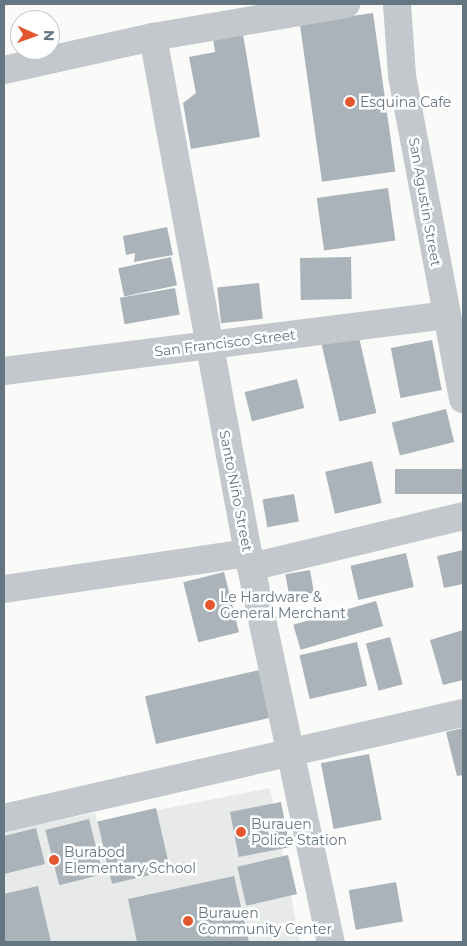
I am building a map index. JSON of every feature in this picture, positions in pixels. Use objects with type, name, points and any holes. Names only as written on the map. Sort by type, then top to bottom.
[{"type":"street","points":[[4,70],[153,37],[346,4]]},
{"type":"street","name":"San Agustin Street","points":[[397,4],[402,76],[463,399]]},
{"type":"street","name":"Santo Niño Street","points":[[153,37],[250,560],[331,942]]},
{"type":"street","name":"San Francisco Street","points":[[4,371],[446,315]]},
{"type":"street","points":[[4,588],[250,560],[463,516]]},
{"type":"street","points":[[4,818],[290,750],[463,712]]},
{"type":"shaded area","points":[[270,788],[300,942],[4,942],[4,831],[95,813],[97,822]]},
{"type":"building","points":[[373,13],[395,171],[322,182],[300,23]]},
{"type":"building","points":[[243,34],[260,137],[191,149],[183,103],[196,93],[189,57],[215,52],[213,39]]},
{"type":"building","points":[[388,188],[395,240],[324,251],[317,198]]},
{"type":"building","points":[[167,227],[173,255],[134,262],[135,253],[126,255],[123,236]]},
{"type":"building","points":[[171,257],[177,285],[124,297],[118,268]]},
{"type":"building","points":[[351,257],[352,299],[301,300],[300,258]]},
{"type":"building","points":[[259,283],[263,319],[221,323],[217,287]]},
{"type":"building","points":[[175,288],[180,315],[125,324],[120,298]]},
{"type":"building","points":[[358,333],[376,413],[339,421],[321,342]]},
{"type":"building","points":[[432,340],[442,390],[401,398],[391,348]]},
{"type":"building","points":[[297,379],[304,408],[252,421],[245,392]]},
{"type":"building","points":[[446,409],[454,442],[400,456],[392,423]]},
{"type":"building","points":[[372,461],[382,503],[335,514],[325,472]]},
{"type":"building","points":[[395,469],[463,469],[463,494],[395,494]]},
{"type":"building","points":[[294,494],[299,522],[267,527],[262,500]]},
{"type":"building","points":[[463,550],[463,584],[444,588],[437,556]]},
{"type":"building","points":[[406,553],[414,587],[358,600],[350,566]]},
{"type":"building","points":[[310,570],[314,593],[289,597],[285,574]]},
{"type":"building","name":"Le Hardware & General Merchant","points":[[224,572],[239,632],[198,642],[183,582]]},
{"type":"building","points":[[376,601],[383,626],[300,650],[293,625]]},
{"type":"building","points":[[463,630],[463,680],[443,685],[430,640]]},
{"type":"building","points":[[390,637],[403,684],[379,691],[366,643]]},
{"type":"building","points":[[357,642],[367,686],[310,699],[300,655]]},
{"type":"building","points":[[259,670],[270,718],[156,744],[145,696]]},
{"type":"building","points":[[463,728],[463,775],[457,776],[446,732]]},
{"type":"building","points":[[369,754],[382,820],[334,829],[321,763]]},
{"type":"building","points":[[281,802],[290,847],[239,857],[230,812]]},
{"type":"building","points":[[156,808],[170,870],[112,884],[98,821]]},
{"type":"building","points":[[89,819],[103,874],[59,885],[45,830]]},
{"type":"building","points":[[36,828],[45,864],[4,874],[4,836]]},
{"type":"building","points":[[288,855],[297,894],[246,906],[237,867]]},
{"type":"building","name":"Burauen Community Center","points":[[234,876],[249,942],[137,942],[128,899]]},
{"type":"building","points":[[396,882],[403,921],[356,930],[349,890]]},
{"type":"building","points":[[38,886],[51,942],[4,942],[4,894]]},
{"type":"place","name":"Esquina Cafe","points":[[350,102]]},
{"type":"place","name":"Le Hardware & General Merchant","points":[[210,605]]},
{"type":"place","name":"Burauen Police Station","points":[[241,832]]},
{"type":"place","name":"Burabod Elementary School","points":[[54,860]]},
{"type":"place","name":"Burauen Community Center","points":[[188,921]]}]
